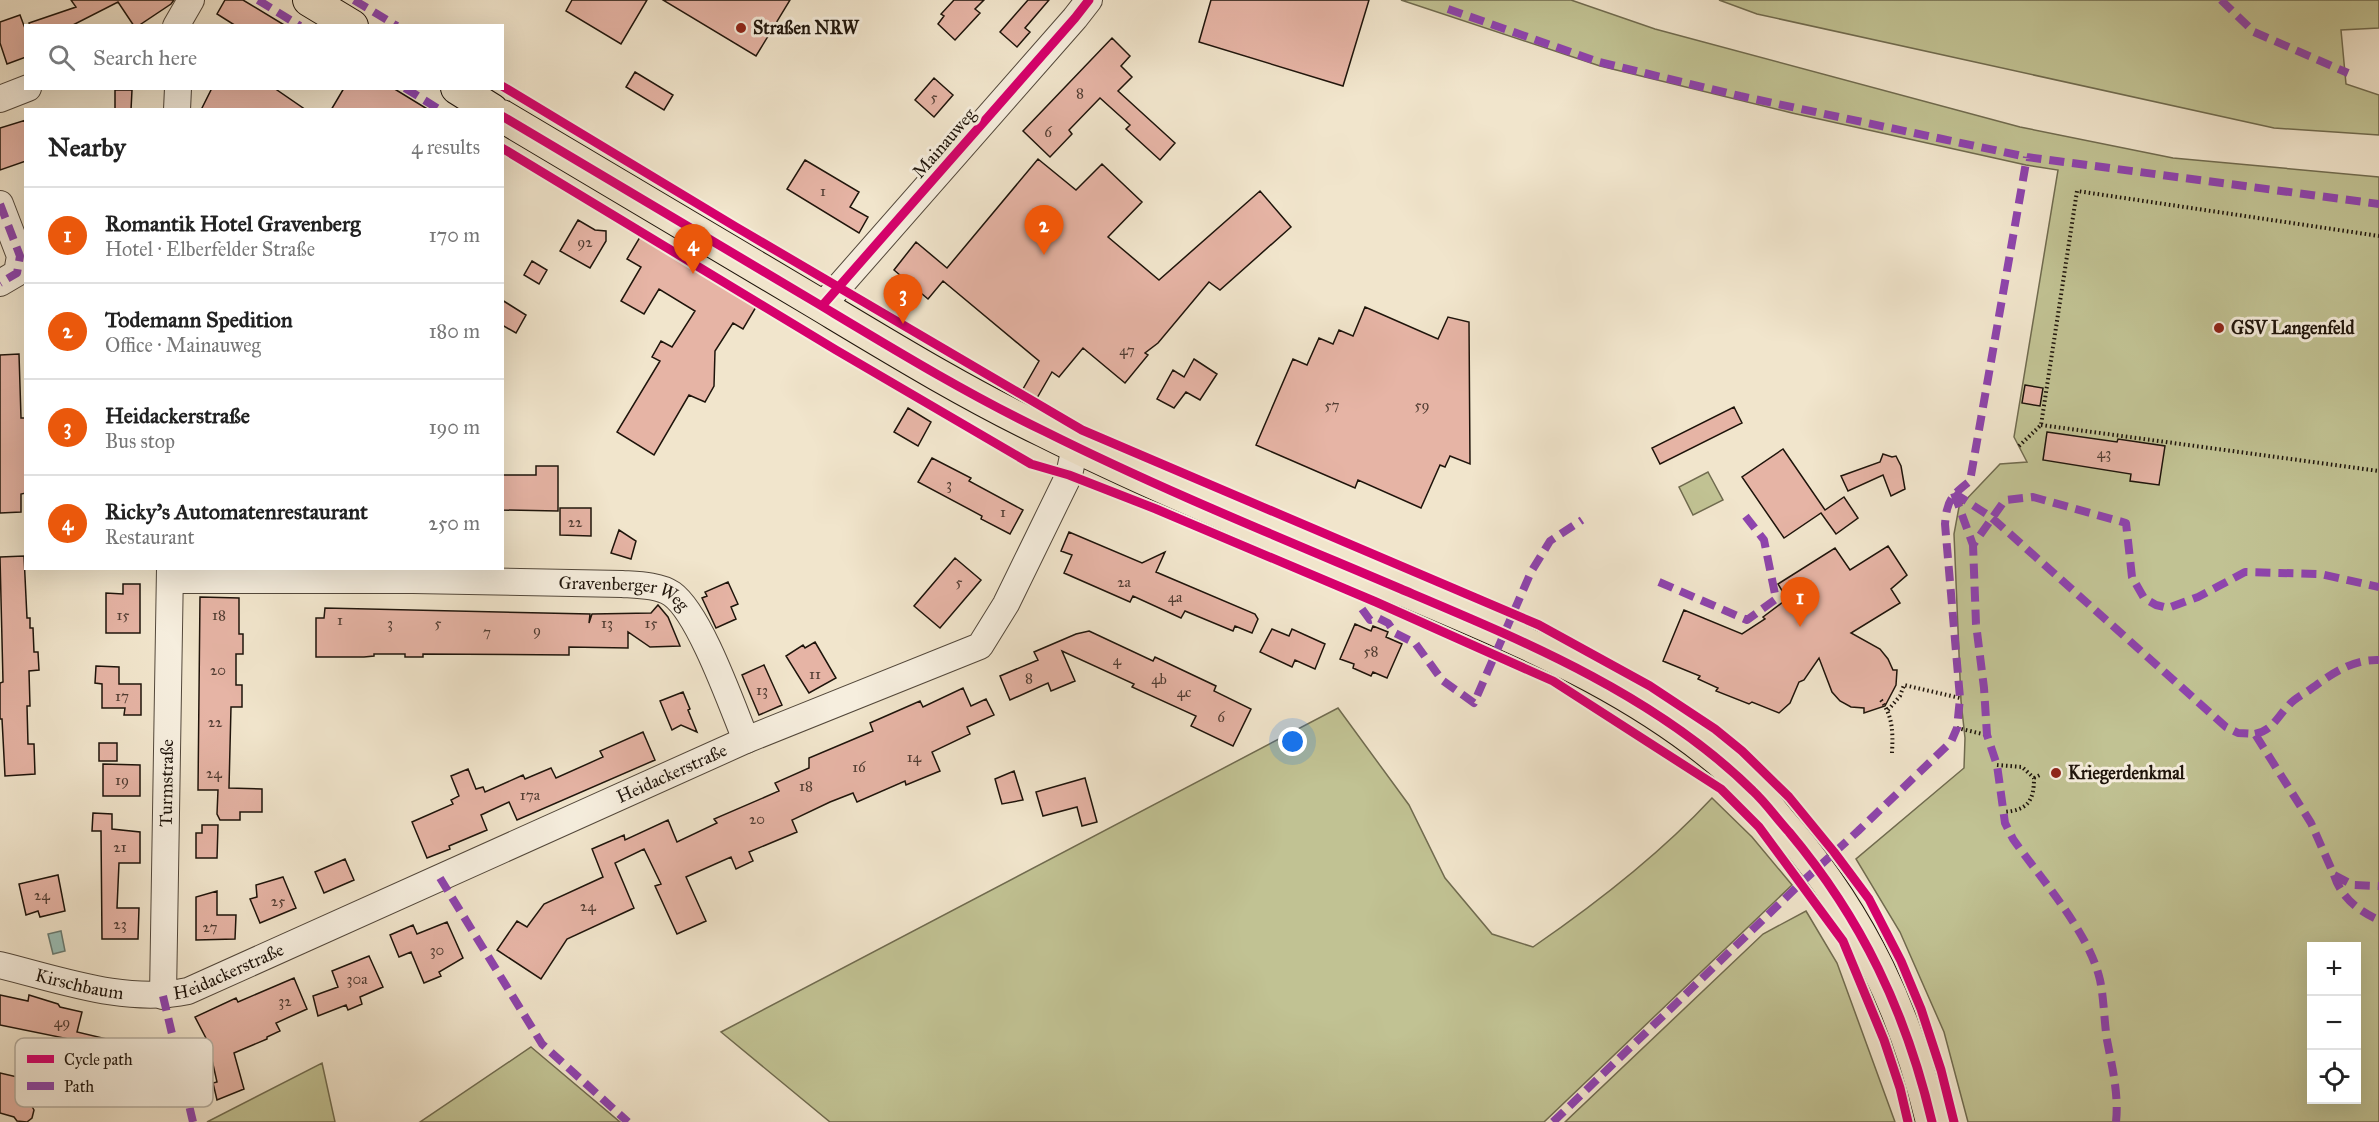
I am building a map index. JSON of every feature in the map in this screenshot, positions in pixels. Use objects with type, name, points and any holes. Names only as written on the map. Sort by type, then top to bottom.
[{"type":"main road","points":[[309,0],[349,24]]},
{"type":"main road","points":[[460,90],[489,108]]},
{"type":"main road","points":[[504,117],[968,393],[1075,447],[1511,636],[1635,701],[1702,746],[1754,792],[1823,874],[1865,940],[1891,993],[1912,1051],[1932,1122]]},
{"type":"street","points":[[177,24],[191,0]]},
{"type":"street","name":"Mainauweg","points":[[822,306],[1089,0]]},
{"type":"street","points":[[0,99],[24,90]]},
{"type":"street","points":[[177,108],[178,90]]},
{"type":"street","points":[[0,204],[20,256],[16,273],[0,283]]},
{"type":"street","name":"Heidackerstraße","points":[[163,996],[188,991],[746,740],[980,646],[1006,604],[1069,475],[1075,447]]},
{"type":"street","name":"Gravenberger Weg","points":[[170,574],[413,574],[651,586],[672,594],[688,611],[708,650],[746,740]]},
{"type":"street","name":"Turmstraße","points":[[163,996],[170,574]]},
{"type":"street","name":"Kirschbaum","points":[[0,966],[114,992],[163,996]]},
{"type":"path","points":[[2019,446],[2041,425],[2077,191],[2379,236]]},
{"type":"path","points":[[2041,425],[2379,471]]},
{"type":"path","points":[[1888,710],[1900,696],[1904,685],[1960,698]]},
{"type":"path","points":[[1881,700],[1888,710],[1894,728],[1892,753]]},
{"type":"path","points":[[1957,728],[1987,735]]},
{"type":"path","points":[[1997,765],[2022,767],[2034,778]]},
{"type":"path","points":[[2034,778],[2042,774]]},
{"type":"path","points":[[2004,813],[2018,811],[2026,805],[2031,798],[2034,778]]},
{"type":"green space","points":[[1401,0],[1571,0],[1655,29],[2020,127],[2173,158],[2379,177],[2379,1122],[1968,1122],[1944,1032],[1900,932],[1856,859],[1964,768],[1965,738],[1961,701],[1954,534],[1959,507],[2000,464],[2027,462],[2014,437],[2058,170],[2026,165],[1792,113],[1600,66]]},
{"type":"green space","points":[[1719,0],[2379,0],[2379,28],[2341,30],[2346,84],[2379,95],[2379,135],[2274,128],[1757,14]]},
{"type":"green space","points":[[1708,472],[1723,500],[1693,515],[1679,487]]},
{"type":"green space","points":[[1338,708],[1409,805],[1445,878],[1492,934],[1533,947],[1627,877],[1671,839],[1712,798],[1752,837],[1792,885],[1544,1122],[830,1122],[721,1032]]},
{"type":"green space","points":[[1806,911],[1837,963],[1895,1122],[1565,1122],[1763,934]]},
{"type":"green space","points":[[531,1047],[620,1122],[420,1122]]},
{"type":"green space","points":[[322,1063],[335,1122],[207,1122]]},
{"type":"water","points":[[61,931],[65,951],[53,954],[48,934]]},
{"type":"building","points":[[71,0],[174,0],[141,24],[133,24],[118,2],[75,24],[29,24],[76,7]]},
{"type":"building","points":[[225,0],[243,0],[283,24],[233,24],[217,14]]},
{"type":"building","points":[[572,0],[647,0],[621,44],[566,11]]},
{"type":"building","name":"Straßen NRW","points":[[663,0],[790,0],[756,56]]},
{"type":"building","points":[[954,0],[984,0],[975,9],[980,13],[955,40],[938,24],[944,16],[941,14]]},
{"type":"building","points":[[1028,0],[1049,0],[1025,28],[1030,32],[1017,47],[1000,32]]},
{"type":"building","points":[[1211,0],[1369,0],[1343,86],[1199,42]]},
{"type":"building","points":[[20,15],[24,26],[24,58],[7,64],[0,43],[0,22]]},
{"type":"building","points":[[1112,38],[1130,56],[1121,66],[1132,77],[1118,91],[1175,143],[1160,160],[1126,129],[1130,125],[1100,98],[1069,130],[1072,134],[1050,157],[1023,131]]},
{"type":"building","points":[[635,72],[673,95],[664,110],[626,87]]},
{"type":"building","points":[[934,78],[953,95],[934,117],[915,100]]},
{"type":"building","points":[[115,90],[132,90],[131,108],[115,108]]},
{"type":"building","points":[[211,90],[277,90],[303,108],[202,108]]},
{"type":"building","points":[[343,90],[396,90],[426,108],[332,108]]},
{"type":"building","points":[[24,121],[24,162],[0,170],[0,128]]},
{"type":"building","points":[[1038,159],[1076,190],[1102,164],[1142,202],[1108,237],[1159,280],[1260,191],[1291,227],[1220,290],[1209,282],[1158,343],[1145,353],[1148,355],[1125,383],[1083,348],[1059,377],[1052,372],[1037,398],[1023,389],[1039,361],[943,281],[928,299],[894,270],[916,242],[947,268]]},
{"type":"building","points":[[805,160],[859,192],[850,207],[868,217],[859,233],[787,189]]},
{"type":"building","points":[[578,220],[595,230],[606,231],[606,241],[590,268],[560,251]]},
{"type":"building","points":[[640,237],[756,307],[743,329],[733,323],[715,351],[714,386],[705,402],[689,395],[654,455],[617,432],[660,361],[652,357],[661,341],[672,347],[695,311],[659,289],[644,314],[621,301],[641,267],[627,259]]},
{"type":"building","points":[[532,261],[547,270],[539,284],[524,275]]},
{"type":"building","points":[[504,301],[526,315],[516,333],[504,326]]},
{"type":"building","points":[[1365,307],[1438,339],[1448,317],[1469,322],[1470,464],[1450,456],[1445,467],[1440,465],[1421,508],[1358,480],[1355,488],[1256,445],[1293,359],[1307,365],[1319,338],[1333,344],[1339,330],[1353,336]]},
{"type":"building","points":[[19,354],[21,418],[24,418],[24,493],[21,494],[21,512],[0,513],[0,355]]},
{"type":"building","points":[[1194,359],[1217,374],[1200,400],[1186,392],[1174,408],[1157,399],[1173,370],[1184,377]]},
{"type":"building","points":[[2025,385],[2043,388],[2040,406],[2022,403]]},
{"type":"building","points":[[1734,407],[1742,423],[1660,464],[1652,448]]},
{"type":"building","points":[[908,408],[931,422],[918,446],[894,432]]},
{"type":"building","points":[[2047,432],[2165,446],[2159,485],[2130,481],[2131,474],[2043,460]]},
{"type":"building","points":[[1783,449],[1825,510],[1844,497],[1858,518],[1836,534],[1821,513],[1784,538],[1742,477]]},
{"type":"building","points":[[1883,454],[1896,456],[1901,466],[1905,489],[1891,496],[1883,475],[1848,491],[1841,476],[1880,462]]},
{"type":"building","points":[[932,458],[971,478],[969,481],[1023,510],[1010,534],[981,519],[982,516],[918,482]]},
{"type":"building","points":[[536,466],[558,466],[558,511],[504,510],[504,475],[536,475]]},
{"type":"building","points":[[560,508],[591,508],[591,536],[560,535]]},
{"type":"building","points":[[619,530],[636,541],[631,559],[611,553]]},
{"type":"building","points":[[1069,532],[1142,563],[1165,552],[1156,572],[1255,614],[1258,619],[1252,633],[1235,626],[1233,631],[1185,611],[1181,618],[1133,596],[1130,602],[1064,573],[1072,555],[1061,551]]},
{"type":"building","points":[[1888,546],[1907,575],[1891,589],[1900,603],[1851,633],[1880,649],[1893,670],[1897,670],[1896,685],[1885,706],[1864,713],[1864,708],[1851,707],[1840,701],[1832,692],[1819,658],[1804,680],[1799,682],[1790,703],[1779,713],[1716,691],[1718,688],[1698,679],[1700,676],[1663,661],[1684,610],[1742,634],[1765,619],[1763,617],[1787,599],[1778,584],[1835,548],[1850,570]]},
{"type":"building","points":[[24,556],[27,618],[30,618],[30,628],[33,628],[34,652],[38,652],[39,670],[29,671],[30,706],[27,706],[28,744],[34,744],[35,774],[5,776],[2,719],[0,719],[0,683],[3,682],[0,557]]},
{"type":"building","points":[[955,558],[981,580],[940,628],[914,606]]},
{"type":"building","points":[[728,582],[738,604],[731,607],[736,619],[716,628],[702,598],[707,596],[705,592]]},
{"type":"building","points":[[123,584],[140,584],[140,633],[106,633],[106,593],[123,594]]},
{"type":"building","points":[[200,597],[239,598],[239,634],[243,634],[243,654],[236,654],[236,685],[242,685],[242,707],[231,707],[229,788],[262,789],[262,812],[240,812],[240,820],[220,820],[217,814],[218,790],[198,790]]},
{"type":"building","points":[[658,605],[668,617],[680,646],[650,647],[628,632],[628,648],[569,647],[569,655],[423,654],[423,657],[405,657],[405,654],[374,654],[374,656],[364,657],[316,657],[316,618],[324,618],[325,608],[590,614],[589,623],[592,614],[651,613]]},
{"type":"building","points":[[1355,624],[1371,631],[1373,626],[1388,632],[1386,637],[1402,644],[1387,678],[1373,672],[1371,676],[1353,668],[1354,664],[1340,659]]},
{"type":"building","points":[[1272,629],[1289,636],[1292,629],[1325,644],[1315,669],[1295,660],[1292,667],[1260,652]]},
{"type":"building","points":[[1089,631],[1153,661],[1155,657],[1216,686],[1214,691],[1251,709],[1233,746],[1191,726],[1196,716],[1132,687],[1134,684],[1062,651],[1075,681],[1051,691],[1048,683],[1010,700],[1000,676],[1038,660],[1034,652],[1076,634]]},
{"type":"building","points":[[815,642],[836,678],[809,693],[786,656],[803,645],[805,648]]},
{"type":"building","points":[[764,665],[782,705],[759,715],[742,675]]},
{"type":"building","points":[[96,666],[119,667],[119,684],[141,684],[141,715],[124,715],[125,708],[102,708],[102,684],[95,683]]},
{"type":"building","points":[[963,688],[971,706],[986,699],[994,715],[967,727],[970,734],[932,752],[940,771],[906,785],[905,781],[857,802],[853,793],[830,802],[792,820],[797,832],[749,852],[753,861],[736,869],[731,857],[686,877],[706,921],[677,934],[655,886],[661,884],[644,849],[615,863],[634,908],[567,939],[541,979],[497,950],[517,921],[527,927],[544,904],[603,877],[592,849],[624,835],[625,840],[668,820],[677,842],[717,823],[714,819],[779,791],[775,783],[809,768],[809,758],[873,731],[870,723],[920,701],[923,707]]},
{"type":"building","points":[[683,692],[697,732],[681,725],[672,730],[660,701]]},
{"type":"building","points":[[643,732],[655,760],[517,820],[509,802],[481,815],[487,830],[427,858],[412,822],[453,804],[451,800],[459,796],[451,776],[468,769],[476,789],[483,787],[485,792],[523,775],[525,779],[551,768],[556,778],[603,757],[600,751]]},
{"type":"building","points":[[99,743],[117,743],[117,761],[99,761]]},
{"type":"building","points":[[103,764],[140,765],[140,796],[103,796]]},
{"type":"building","points":[[1014,771],[1023,800],[1002,804],[995,779]]},
{"type":"building","points":[[1085,778],[1097,822],[1082,826],[1077,807],[1043,816],[1036,792]]},
{"type":"building","points":[[93,813],[112,814],[112,829],[140,832],[140,863],[119,863],[117,908],[139,908],[138,939],[102,939],[101,831],[92,831]]},
{"type":"building","points":[[202,825],[218,825],[217,858],[196,858],[196,833],[202,833]]},
{"type":"building","points":[[345,859],[354,880],[324,893],[315,872]]},
{"type":"building","points":[[58,875],[65,911],[40,917],[38,911],[26,915],[19,884]]},
{"type":"building","points":[[283,877],[296,908],[260,923],[250,899],[257,897],[256,885]]},
{"type":"building","points":[[217,891],[217,915],[236,915],[235,939],[196,940],[196,897]]},
{"type":"building","points":[[447,922],[463,958],[439,972],[441,976],[424,983],[411,952],[399,957],[390,935],[413,925],[417,934]]},
{"type":"building","points":[[369,956],[383,987],[360,997],[362,1004],[348,1010],[346,1005],[318,1016],[313,996],[338,987],[332,971]]},
{"type":"building","points":[[294,978],[307,1009],[276,1023],[280,1031],[267,1039],[234,1053],[244,1089],[217,1100],[213,1083],[217,1082],[213,1064],[213,1038],[206,1038],[195,1017],[236,998],[238,1002]]},
{"type":"building","points":[[0,995],[28,1001],[29,995],[58,1004],[60,1007],[82,1012],[77,1032],[102,1038],[64,1038],[0,1025]]},
{"type":"building","points":[[0,1073],[15,1076],[15,1107],[32,1107],[34,1110],[32,1118],[27,1122],[17,1121],[14,1117],[0,1113]]},
{"type":"marked path","points":[[258,0],[297,24]]},
{"type":"marked path","points":[[354,0],[394,24]]},
{"type":"marked path","points":[[2221,0],[2254,32],[2348,73]]},
{"type":"marked path","points":[[1448,9],[1599,62],[1740,96],[2027,157],[2379,204]]},
{"type":"marked path","points":[[408,90],[437,108]]},
{"type":"marked path","points":[[1553,1122],[1951,742],[1957,728],[1960,698],[1946,516],[1951,499],[1970,481],[2027,157]]},
{"type":"marked path","points":[[0,204],[20,256],[17,273],[0,283]]},
{"type":"marked path","points":[[1954,493],[1991,517],[2226,727],[2238,733],[2255,734],[2311,823],[2334,875],[2353,885],[2379,886]]},
{"type":"marked path","points":[[1954,493],[1973,545]]},
{"type":"marked path","points":[[2116,1122],[2117,1101],[2100,980],[2094,962],[2075,925],[2013,839],[2005,823],[1997,765],[1987,735],[1976,624],[1973,545],[2005,500],[2033,497],[2126,523],[2132,577],[2144,598],[2156,605],[2168,608],[2198,597],[2245,572],[2320,574],[2379,587]]},
{"type":"marked path","points":[[1659,582],[1747,620],[1776,599],[1764,540],[1743,513]]},
{"type":"marked path","points":[[1362,609],[1370,620],[1378,618],[1388,623],[1395,633],[1415,643],[1442,680],[1474,703],[1531,572],[1550,541],[1582,520]]},
{"type":"marked path","points":[[2255,734],[2271,726],[2293,701],[2333,674],[2359,662],[2379,660]]},
{"type":"marked path","points":[[2334,875],[2346,897],[2364,912],[2379,920]]},
{"type":"marked path","points":[[440,878],[542,1044],[628,1122]]},
{"type":"marked path","points":[[163,996],[173,1038]]},
{"type":"marked path","points":[[189,1107],[193,1122]]},
{"type":"cycle path","points":[[822,306],[1089,0]]},
{"type":"cycle path","points":[[504,87],[736,227],[1082,430],[1539,625],[1650,686],[1715,729],[1742,751],[1789,797],[1869,899],[1901,961],[1921,1009],[1941,1070],[1954,1122]]},
{"type":"cycle path","points":[[504,117],[900,353],[1015,416],[1176,493],[1541,650],[1631,699],[1674,726],[1715,757],[1758,796],[1815,865],[1838,899],[1878,968],[1895,1005],[1909,1043],[1932,1122]]},
{"type":"cycle path","points":[[504,149],[836,350],[1031,464],[1069,475],[1156,509],[1376,602],[1553,681],[1721,789],[1759,827],[1843,941],[1884,1040],[1900,1088],[1908,1122]]},
{"type":"place","name":"Straßen NRW","points":[[741,28]]},
{"type":"place","name":"Todemann Spedition","points":[[1044,255]]},
{"type":"place","name":"Ricky's Automatenrestaurant","points":[[693,274]]},
{"type":"place","name":"Heidackerstraße","points":[[903,324]]},
{"type":"place","name":"GSV Langenfeld","points":[[2219,328]]},
{"type":"place","name":"Romantik Hotel Gravenberg","points":[[1800,627]]},
{"type":"place","name":"Kriegerdenkmal","points":[[2056,773]]}]
